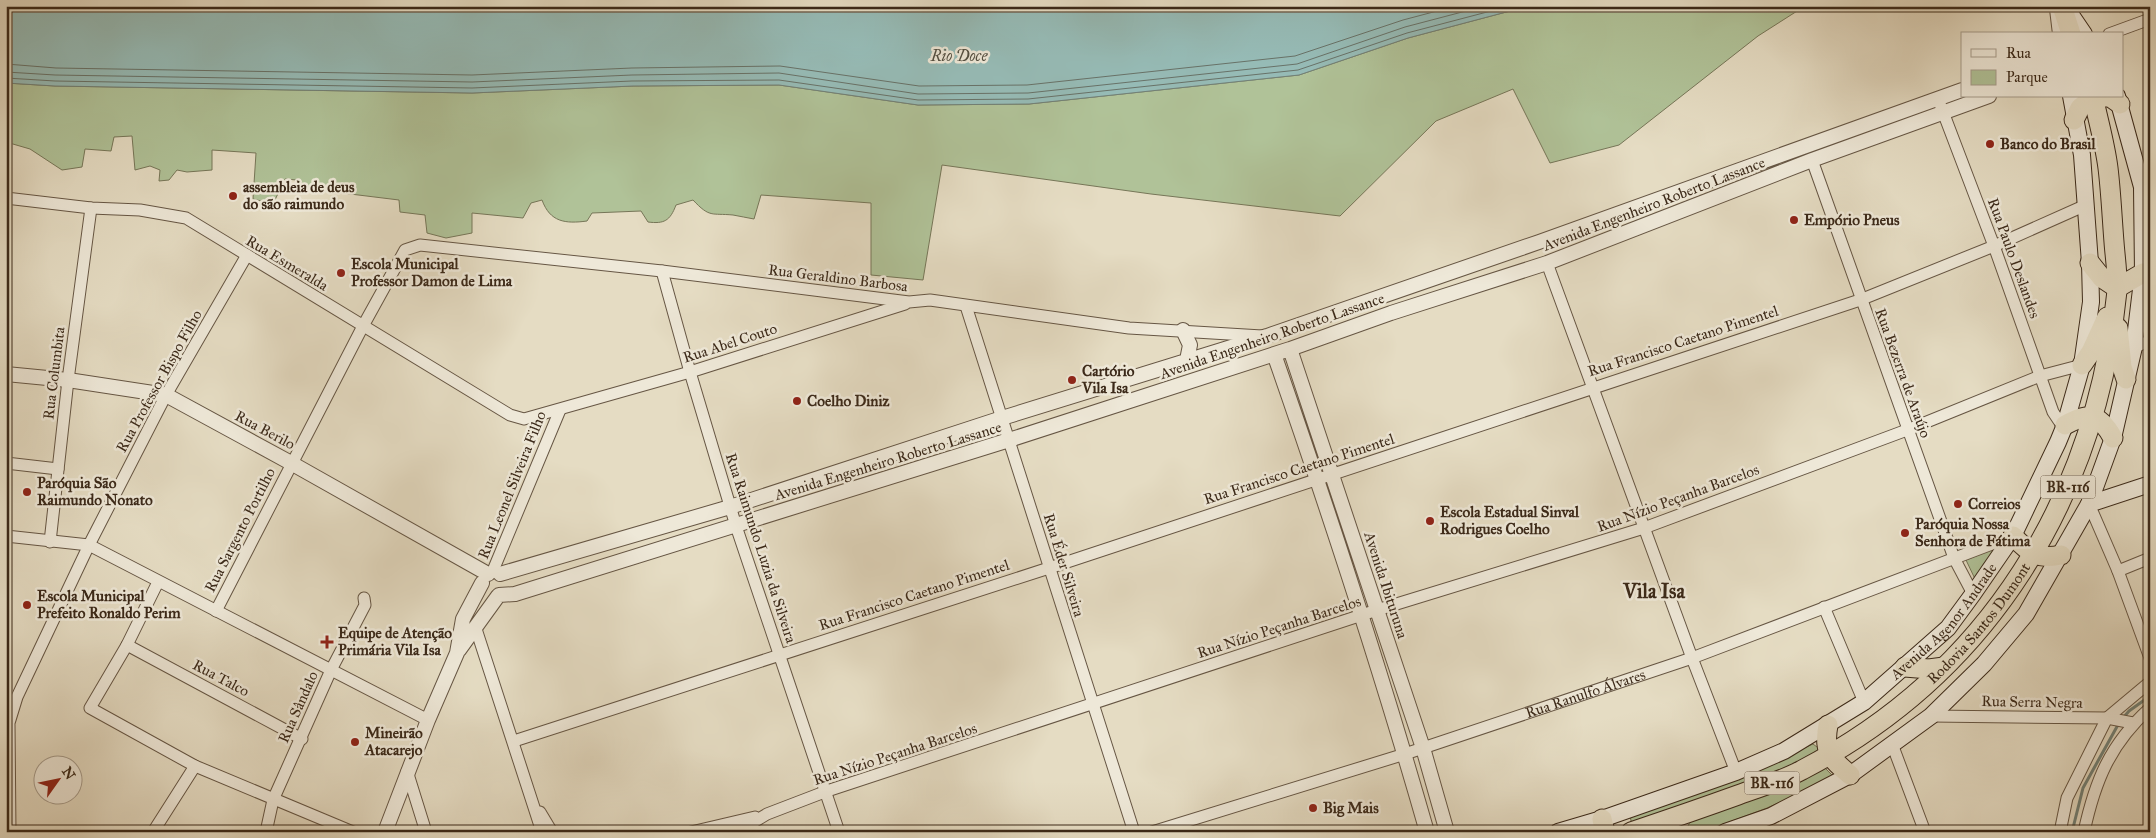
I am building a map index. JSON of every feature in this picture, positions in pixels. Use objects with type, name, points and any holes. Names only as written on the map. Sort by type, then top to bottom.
[{"type":"highway","points":[[2064,6],[2070,32]]},
{"type":"highway","points":[[2074,120],[2080,108],[2091,98]]},
{"type":"highway","name":"Rodovia Santos Dumont","points":[[1631,832],[1681,824],[1801,770],[1869,729],[1916,693],[1944,667],[2014,585],[2057,511],[2076,469],[2105,371],[2117,288],[2108,167],[2093,98]]},
{"type":"highway","points":[[2090,262],[2102,278],[2117,288],[2143,273]]},
{"type":"highway","points":[[2082,365],[2091,352],[2105,319],[2114,311],[2117,320],[2122,367],[2126,379]]},
{"type":"highway","points":[[2065,425],[2079,417],[2092,416],[2105,424],[2113,438]]},
{"type":"highway","points":[[2013,536],[2033,554],[2046,558],[2061,555]]},
{"type":"highway","points":[[1905,667],[1929,669],[1944,667]]},
{"type":"highway","points":[[1828,725],[1825,739],[1828,754],[1850,775]]},
{"type":"main road","points":[[2064,6],[2083,32]]},
{"type":"main road","name":"Avenida Agenor Andrade","points":[[1558,832],[1604,825],[1784,751],[1864,702],[1948,628],[1973,594],[2013,536],[2065,425],[2082,365],[2092,302],[2082,156],[2071,98]]},
{"type":"main road","points":[[1725,832],[1771,816],[1850,775],[1932,716],[1984,664],[2026,614],[2089,504],[2113,438],[2134,347],[2143,273],[2145,189],[2118,100]]},
{"type":"main road","points":[[2089,504],[2150,484]]},
{"type":"street","points":[[2057,6],[2060,32]]},
{"type":"street","points":[[2115,32],[2150,19]]},
{"type":"street","name":"Avenida Engenheiro Roberto Lassance","points":[[490,576],[607,544],[730,507],[1002,418],[1267,336],[1961,90]]},
{"type":"street","name":"Rua Paulo Deslandes","points":[[1938,98],[1994,246],[2052,412],[2058,421],[2065,425]]},
{"type":"street","name":"Avenida Engenheiro Roberto Lassance","points":[[499,595],[515,594],[614,564],[1009,440],[1548,263],[1812,160],[1984,98]]},
{"type":"street","name":"Rua Bezerra de Araújo","points":[[1812,160],[1860,300],[1954,558],[1973,594]]},
{"type":"street","points":[[2145,189],[2150,217]]},
{"type":"street","name":"Rua Esmeralda","points":[[6,198],[91,208],[140,210],[186,218],[510,415],[524,419],[560,410]]},
{"type":"street","name":"Rua Francisco Caetano Pimentel","points":[[514,741],[1318,480],[1860,300],[1994,246],[2086,205]]},
{"type":"street","name":"Rua Columbita","points":[[50,542],[68,380],[91,208]]},
{"type":"street","name":"Rua Geraldino Barbosa","points":[[405,250],[420,245],[662,271],[909,302],[930,300],[1129,328],[1267,336]]},
{"type":"street","name":"Rua Sargento Portilho","points":[[216,611],[362,326],[405,250]]},
{"type":"street","name":"Rua Professor Bispo Filho","points":[[10,832],[9,723],[16,697],[89,545],[166,395],[247,255]]},
{"type":"street","points":[[1548,263],[1692,658],[1736,772]]},
{"type":"street","name":"Rua Raimundo Luzia da Silveira","points":[[662,271],[736,526],[840,832]]},
{"type":"street","points":[[1384,296],[1391,313]]},
{"type":"street","name":"Rua Abel Couto","points":[[560,410],[690,372],[909,302]]},
{"type":"street","name":"Rua Éder Silveira","points":[[966,306],[1134,832]]},
{"type":"street","points":[[1183,330],[1190,345],[1186,360]]},
{"type":"street","points":[[2134,347],[2150,341]]},
{"type":"street","name":"Avenida Ibituruna","points":[[1290,349],[1423,748],[1447,832]]},
{"type":"street","points":[[1274,354],[1318,480],[1405,754],[1427,832]]},
{"type":"street","name":"Rua Nízio Peçanha Barcelos","points":[[691,832],[767,814],[827,791],[1377,610],[1644,528],[1907,430],[2040,376],[2082,365]]},
{"type":"street","name":"Rua Berilo","points":[[6,374],[68,380],[166,395],[291,463],[490,576],[487,594],[499,595]]},
{"type":"street","name":"Rua Leonel Silveira Filho","points":[[490,576],[560,410]]},
{"type":"street","points":[[6,464],[58,469]]},
{"type":"street","points":[[2089,504],[2118,571],[2150,658]]},
{"type":"street","points":[[6,536],[89,545],[428,720]]},
{"type":"street","name":"Rua Ranulfo Álvares","points":[[1152,832],[1405,754],[1692,658],[2013,536]]},
{"type":"street","points":[[607,544],[614,564]]},
{"type":"street","points":[[2118,571],[2150,558]]},
{"type":"street","points":[[385,832],[428,720],[457,652],[463,619],[490,576],[506,583],[504,590],[457,652]]},
{"type":"street","points":[[158,582],[127,645],[90,708],[195,766],[272,800],[353,832]]},
{"type":"street","name":"Rua Sândalo","points":[[266,832],[272,800],[302,739],[331,670],[365,606],[364,598]]},
{"type":"street","points":[[1824,607],[1864,702]]},
{"type":"street","points":[[476,629],[514,741],[542,832]]},
{"type":"street","name":"Rua Talco","points":[[127,645],[302,739]]},
{"type":"street","points":[[2060,832],[2067,798],[2107,718],[2150,682]]},
{"type":"street","points":[[2084,832],[2092,795],[2111,753],[2132,724],[2150,708]]},
{"type":"street","name":"Rua Serra Negra","points":[[1932,716],[2107,718],[2132,724]]},
{"type":"street","points":[[1892,744],[1925,832]]},
{"type":"street","points":[[153,832],[195,766]]},
{"type":"street","points":[[408,771],[426,832]]},
{"type":"street","points":[[528,788],[552,832]]},
{"type":"street","name":"Rua Nízio Peçanha Barcelos","points":[[729,832],[747,826],[767,814]]},
{"type":"green space","points":[[1529,6],[1805,6],[1758,36],[1619,145],[1550,163],[1513,89],[1436,121],[1340,216],[1151,194],[942,165],[923,280],[871,275],[871,203],[761,195],[754,219],[733,215],[711,214],[703,210],[693,200],[676,205],[669,218],[662,222],[648,222],[641,211],[592,213],[587,221],[572,222],[559,220],[554,217],[549,213],[542,200],[531,203],[523,218],[472,213],[472,233],[446,238],[427,233],[425,215],[400,212],[399,200],[334,192],[316,186],[307,194],[297,180],[285,179],[273,204],[253,199],[256,153],[212,150],[212,170],[187,172],[177,170],[169,180],[159,181],[160,170],[150,166],[135,170],[132,136],[114,137],[111,151],[85,149],[82,167],[62,170],[30,149],[6,142],[6,83],[55,86],[472,93],[633,86],[779,85],[918,105],[1029,104],[1299,75],[1408,38]]},
{"type":"green space","points":[[1993,549],[1990,559],[1976,581],[1966,560]]},
{"type":"green space","points":[[1813,744],[1821,750],[1778,775],[1637,823],[1631,821],[1630,815],[1747,773]]},
{"type":"green space","points":[[1825,768],[1832,775],[1831,779],[1767,808],[1702,832],[1691,832],[1688,826],[1690,822],[1771,792]]},
{"type":"water","name":"Rio Doce","points":[[6,6],[1529,6],[1408,38],[1299,75],[1029,104],[918,105],[779,85],[633,86],[472,93],[55,86],[6,83]]},
{"type":"waterway","points":[[2123,718],[2129,711],[2150,696]]},
{"type":"waterway","points":[[2072,832],[2083,788],[2119,723]]},
{"type":"place","name":"Banco do Brasil","points":[[1990,144]]},
{"type":"place","name":"assembleia de deus do são raimundo","points":[[233,196]]},
{"type":"place","name":"Empório Pneus","points":[[1794,220]]},
{"type":"place","name":"Escola Municipal Professor Damon de Lima","points":[[341,273]]},
{"type":"place","name":"Cartório Vila Isa","points":[[1072,380]]},
{"type":"place","name":"Coelho Diniz","points":[[797,401]]},
{"type":"place","name":"Paróquia São Raimundo Nonato","points":[[27,492]]},
{"type":"place","name":"Correios","points":[[1958,504]]},
{"type":"place","name":"Escola Estadual Sinval Rodrigues Coelho","points":[[1430,521]]},
{"type":"place","name":"Paróquia Nossa Senhora de Fátima","points":[[1905,533]]},
{"type":"place","name":"Escola Municipal Prefeito Ronaldo Perim","points":[[27,605]]},
{"type":"place","name":"Equipe de Atenção Primária Vila Isa","points":[[327,642]]},
{"type":"place","name":"Mineirão Atacarejo","points":[[355,742]]},
{"type":"place","name":"Big Mais","points":[[1313,808]]},
{"type":"district","name":"Vila Isa","points":[[1654,591]]}]
